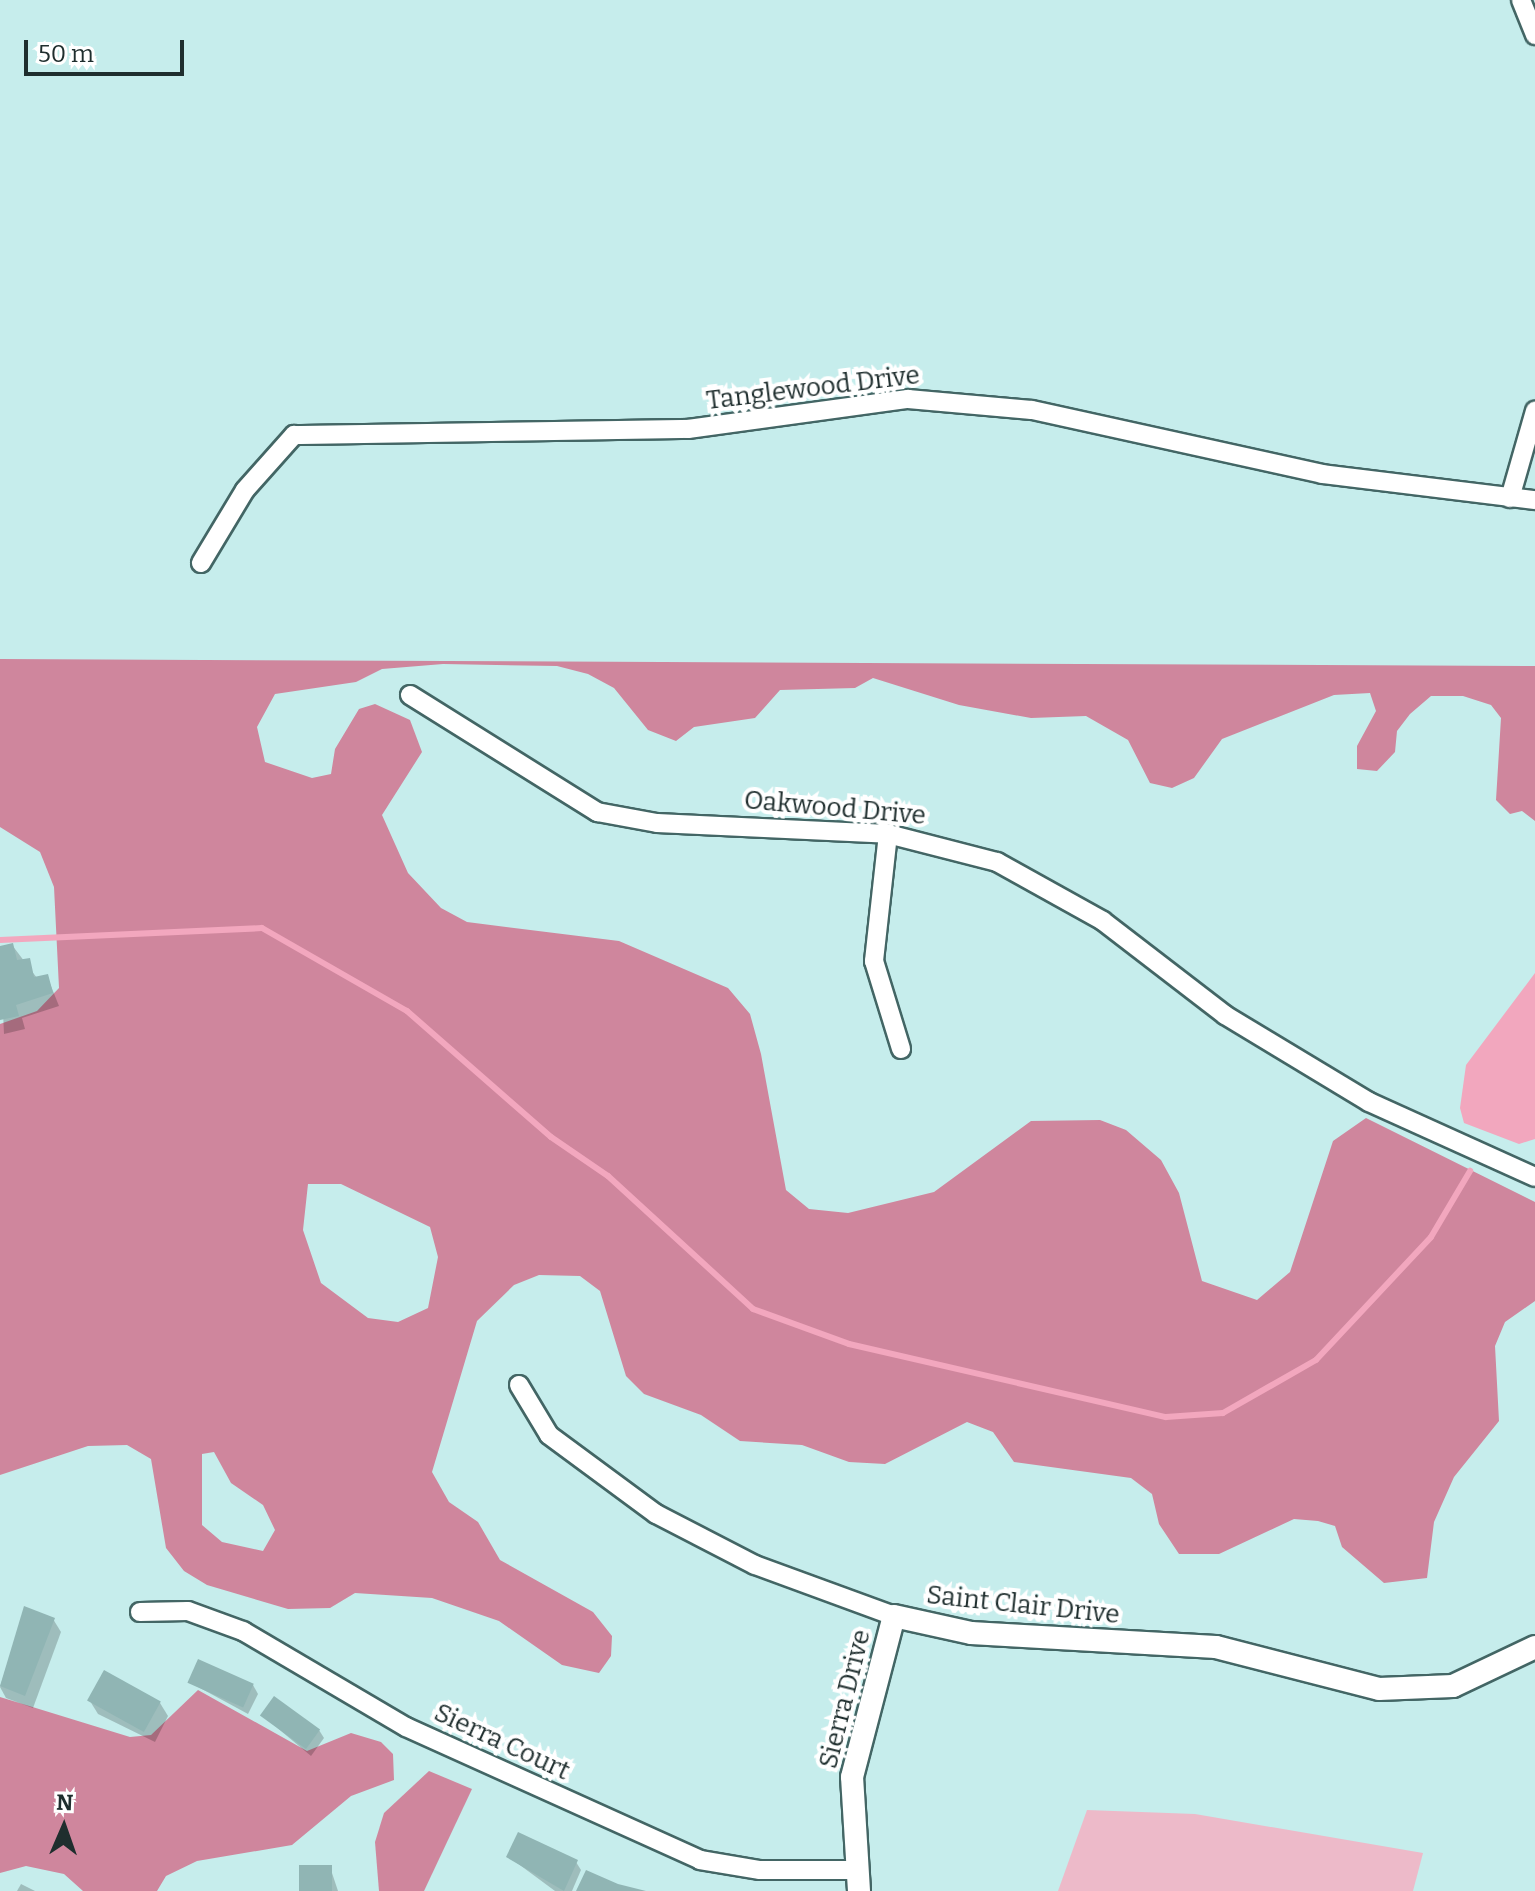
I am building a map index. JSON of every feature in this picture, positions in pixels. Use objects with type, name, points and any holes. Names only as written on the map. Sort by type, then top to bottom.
[{"type":"street","points":[[1521,0],[1535,35]]},
{"type":"street","name":"Tanglewood Drive","points":[[201,563],[245,490],[294,435],[688,429],[908,399],[1032,410],[1322,474],[1535,500]]},
{"type":"street","points":[[1510,498],[1535,411]]},
{"type":"street","name":"Oakwood Drive","points":[[410,695],[597,812],[657,823],[888,834],[971,852],[1048,886],[1225,1015],[1356,1094],[1535,1177]]},
{"type":"street","points":[[888,834],[874,961],[901,1049]]},
{"type":"street","name":"Saint Clair Drive","points":[[519,1385],[549,1435],[656,1514],[755,1565],[894,1616],[971,1633],[1216,1647],[1379,1689],[1453,1686],[1535,1647]]},
{"type":"street","name":"Sierra Court","points":[[140,1612],[188,1611],[243,1631],[406,1727],[700,1860],[760,1870],[859,1880]]},
{"type":"street","name":"Sierra Drive","points":[[859,1880],[852,1777],[894,1616]]},
{"type":"shaded area","points":[[0,659],[1535,666],[1535,821],[1522,811],[1510,814],[1496,800],[1501,718],[1491,705],[1463,696],[1431,696],[1410,714],[1397,731],[1395,752],[1377,771],[1357,769],[1357,746],[1376,711],[1370,693],[1334,695],[1222,739],[1194,778],[1172,788],[1150,783],[1128,740],[1086,716],[1031,718],[959,705],[873,678],[855,688],[780,690],[755,718],[694,727],[676,741],[648,730],[614,688],[588,674],[557,666],[443,664],[382,669],[356,682],[275,694],[257,727],[265,762],[312,778],[331,774],[335,749],[359,709],[375,704],[410,720],[422,752],[382,815],[408,873],[441,908],[467,922],[619,941],[728,988],[750,1014],[761,1054],[786,1190],[809,1209],[848,1213],[934,1192],[1031,1121],[1100,1120],[1126,1130],[1161,1160],[1179,1193],[1202,1281],[1257,1300],[1290,1272],[1333,1141],[1366,1118],[1535,1202],[1535,1301],[1505,1322],[1495,1346],[1499,1421],[1454,1477],[1434,1522],[1427,1578],[1384,1583],[1342,1547],[1335,1526],[1318,1521],[1294,1519],[1219,1554],[1179,1554],[1159,1524],[1152,1494],[1131,1478],[1014,1462],[993,1432],[967,1422],[885,1464],[849,1462],[802,1445],[740,1441],[701,1415],[644,1394],[626,1376],[600,1291],[580,1276],[539,1275],[514,1285],[477,1321],[432,1472],[449,1502],[478,1522],[500,1560],[593,1612],[612,1636],[611,1656],[599,1673],[562,1665],[499,1621],[432,1598],[355,1593],[330,1608],[288,1609],[207,1585],[184,1571],[166,1548],[151,1459],[127,1445],[88,1446],[0,1475],[0,1024],[37,1011],[59,988],[54,887],[40,852],[0,827]],"holes":[[[308,1184],[341,1184],[430,1227],[438,1257],[428,1308],[398,1322],[368,1318],[321,1283],[303,1230]],[[214,1452],[231,1483],[263,1505],[275,1530],[263,1551],[222,1542],[202,1525],[202,1454]]]},
{"type":"shaded area","points":[[1535,973],[1535,1139],[1519,1144],[1464,1123],[1460,1108],[1466,1065]]},
{"type":"shaded area","points":[[198,1690],[307,1751],[351,1733],[381,1742],[393,1754],[394,1780],[351,1796],[292,1845],[197,1861],[166,1876],[157,1891],[83,1891],[64,1874],[26,1866],[0,1873],[0,1697],[130,1737],[151,1735]]},
{"type":"shaded area","points":[[429,1771],[472,1789],[424,1891],[379,1891],[375,1842],[384,1813]]},
{"type":"shaded area","points":[[1087,1810],[1195,1814],[1423,1853],[1413,1891],[1058,1891]]},
{"type":"building","points":[[13,943],[17,960],[30,958],[34,977],[48,974],[53,993],[16,1005],[19,1016],[0,1020],[0,946]]},
{"type":"building","points":[[24,1606],[55,1618],[25,1696],[0,1686]]},
{"type":"building","points":[[198,1659],[254,1684],[243,1708],[187,1683]]},
{"type":"building","points":[[104,1670],[161,1702],[144,1732],[87,1701]]},
{"type":"building","points":[[274,1696],[320,1730],[306,1749],[260,1715]]},
{"type":"building","points":[[518,1832],[578,1860],[564,1891],[506,1857]]},
{"type":"building","points":[[299,1865],[332,1865],[332,1891],[299,1891]]},
{"type":"building","points":[[586,1870],[618,1884],[646,1891],[576,1891]]},
{"type":"waterway","points":[[0,940],[262,928],[407,1011],[551,1137],[608,1176],[753,1309],[849,1344],[1166,1417],[1223,1413],[1316,1360],[1431,1237],[1470,1171]]}]
